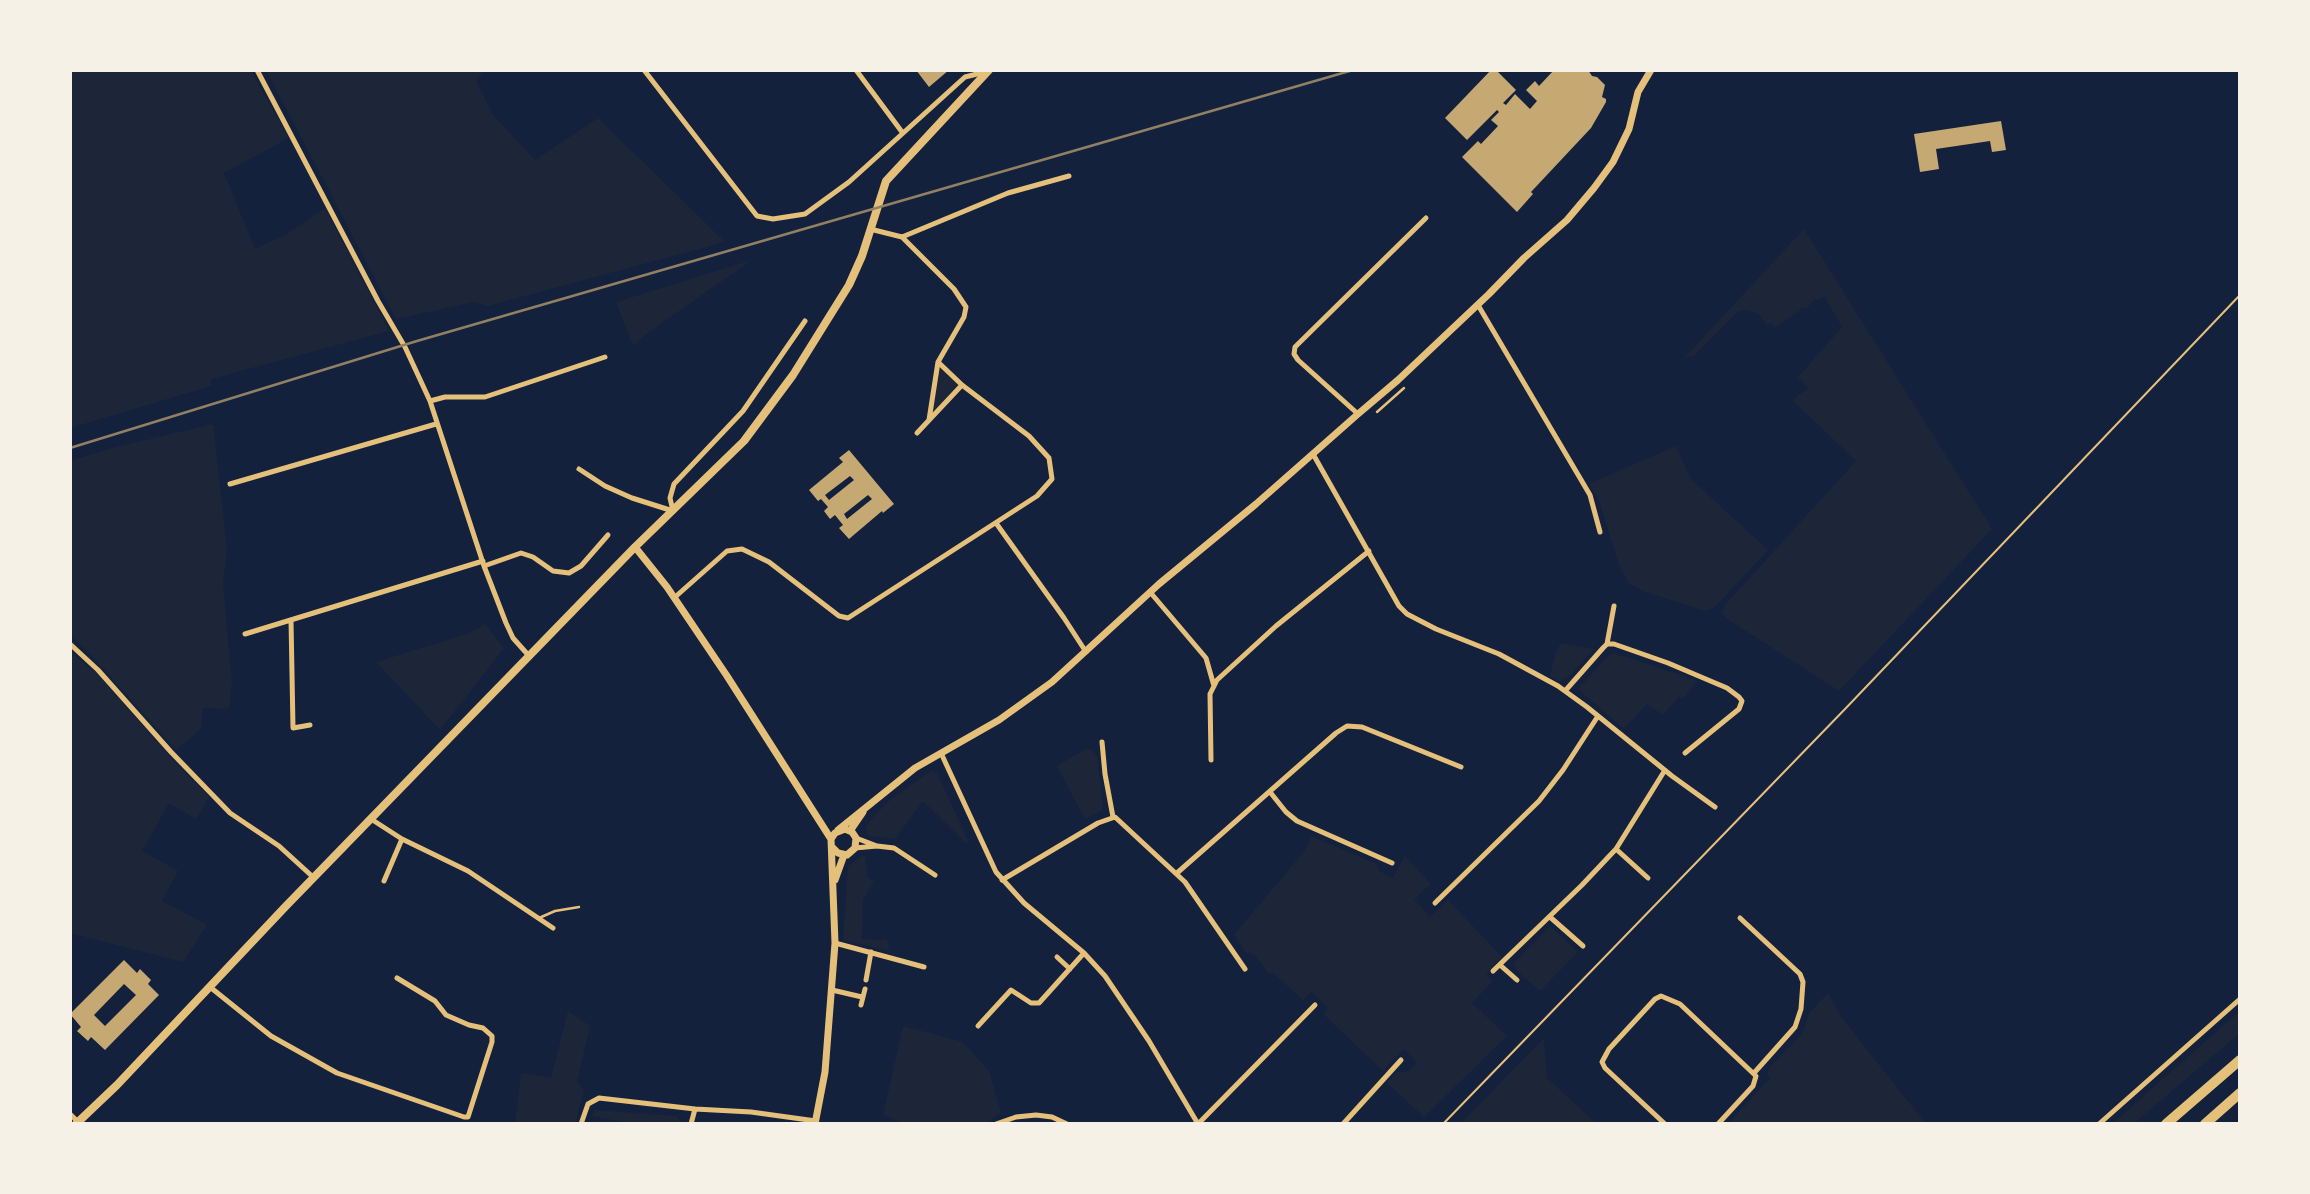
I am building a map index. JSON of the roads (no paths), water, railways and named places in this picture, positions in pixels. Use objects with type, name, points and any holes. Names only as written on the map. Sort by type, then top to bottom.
[{"type":"highway","points":[[2166,1124],[2240,1059]]},
{"type":"highway","points":[[2204,1124],[2240,1093]]},
{"type":"main road","points":[[77,1123],[635,547],[744,441],[771,407],[849,285],[862,256],[886,181],[989,70]]},
{"type":"street","points":[[257,70],[378,301],[405,347],[430,401],[483,564],[510,633],[530,657]]},
{"type":"street","points":[[644,70],[757,216],[773,219],[805,214],[849,182],[965,77],[989,70]]},
{"type":"street","points":[[856,70],[902,132]]},
{"type":"street","points":[[833,836],[915,768],[1017,709],[1398,380],[1567,220],[1594,188],[1613,162],[1629,129],[1639,92],[1651,70]]},
{"type":"street","points":[[902,237],[1008,193],[1069,176]]},
{"type":"street","points":[[1357,414],[1298,360],[1294,354],[1295,347],[1426,218]]},
{"type":"street","points":[[872,225],[902,237],[954,289],[967,307],[938,362],[929,420]]},
{"type":"street","points":[[1478,305],[1590,495],[1600,532]]},
{"type":"street","points":[[673,511],[670,498],[674,484],[743,411],[805,321]]},
{"type":"street","points":[[430,401],[445,397],[485,397],[605,357]]},
{"type":"street","points":[[674,598],[727,551],[742,549],[769,562],[839,616],[848,618],[1037,496],[1052,479],[1049,458],[1028,436],[962,385],[938,362]]},
{"type":"street","points":[[1398,380],[1404,387]]},
{"type":"street","points":[[917,433],[962,385]]},
{"type":"street","points":[[230,484],[436,424]]},
{"type":"street","points":[[1313,454],[1406,614],[1449,635],[1499,654],[1565,691],[1665,771],[1715,807]]},
{"type":"street","points":[[579,469],[617,492],[673,511]]},
{"type":"street","points":[[996,523],[1058,608],[1086,652]]},
{"type":"street","points":[[245,634],[521,553],[533,557],[553,571],[569,573],[581,566],[608,536]]},
{"type":"street","points":[[635,547],[674,598],[833,836],[838,853],[851,853],[855,848],[856,838]]},
{"type":"street","points":[[1211,760],[1210,694],[1214,687],[1228,670],[1276,625],[1369,551]]},
{"type":"street","points":[[1150,592],[1206,658],[1214,687]]},
{"type":"street","points":[[1565,691],[1607,644],[1614,606]]},
{"type":"street","points":[[291,620],[293,728],[310,725]]},
{"type":"street","points":[[70,644],[98,670],[230,813],[279,846],[313,877]]},
{"type":"street","points":[[1607,644],[1668,663],[1727,688],[1741,699],[1742,704],[1737,711],[1685,753]]},
{"type":"street","points":[[1435,903],[1539,801],[1598,716]]},
{"type":"street","points":[[1177,873],[1336,733],[1351,725],[1461,767]]},
{"type":"street","points":[[1102,743],[1113,817]]},
{"type":"street","points":[[941,754],[991,864],[1002,880],[1084,953],[1105,976],[1131,1013],[1198,1124],[1315,1005]]},
{"type":"street","points":[[1493,971],[1616,849],[1665,771]]},
{"type":"street","points":[[1270,792],[1297,821],[1392,863]]},
{"type":"street","points":[[850,831],[865,809]]},
{"type":"street","points":[[1002,880],[1098,823],[1113,817],[1121,821],[1177,873],[1245,969]]},
{"type":"street","points":[[371,819],[402,839],[468,871],[553,928]]},
{"type":"street","points":[[833,836],[845,829],[856,838],[877,846],[898,849],[935,875]]},
{"type":"street","points":[[581,1124],[588,1104],[599,1098],[695,1109],[751,1112],[816,1123],[825,1072],[835,943],[833,836]]},
{"type":"street","points":[[384,881],[402,839]]},
{"type":"street","points":[[855,848],[877,846]]},
{"type":"street","points":[[1616,849],[1648,878]]},
{"type":"street","points":[[834,886],[844,855]]},
{"type":"street","points":[[1550,917],[1583,946]]},
{"type":"street","points":[[1740,918],[1800,974],[1803,982],[1801,1009],[1795,1027],[1754,1073]]},
{"type":"street","points":[[835,943],[924,967]]},
{"type":"street","points":[[866,980],[871,952]]},
{"type":"street","points":[[978,1026],[1012,990],[1031,1003],[1039,1003],[1084,953]]},
{"type":"street","points":[[1057,957],[1070,969]]},
{"type":"street","points":[[1500,965],[1517,980]]},
{"type":"street","points":[[210,987],[271,1036],[337,1073],[468,1117],[492,1037],[483,1028],[446,1015],[435,1001],[397,978]]},
{"type":"street","points":[[861,1005],[865,989]]},
{"type":"street","points":[[832,990],[862,998]]},
{"type":"street","points":[[1665,1124],[1605,1068],[1602,1062],[1609,1049],[1658,997],[1668,997],[1680,1004],[1756,1076],[1753,1086],[1718,1124]]},
{"type":"street","points":[[2099,1124],[2240,999]]},
{"type":"street","points":[[1343,1124],[1401,1060]]},
{"type":"street","points":[[691,1124],[695,1109]]},
{"type":"street","points":[[70,1115],[77,1123]]},
{"type":"street","points":[[996,1124],[1016,1117],[1036,1115],[1052,1117],[1067,1124]]},
{"type":"lane","points":[[579,367],[586,372]]},
{"type":"lane","points":[[1377,412],[1404,387]]},
{"type":"lane","points":[[539,918],[555,911],[579,907]]},
{"type":"railway","points":[[70,448],[417,341],[1353,70]]}]
